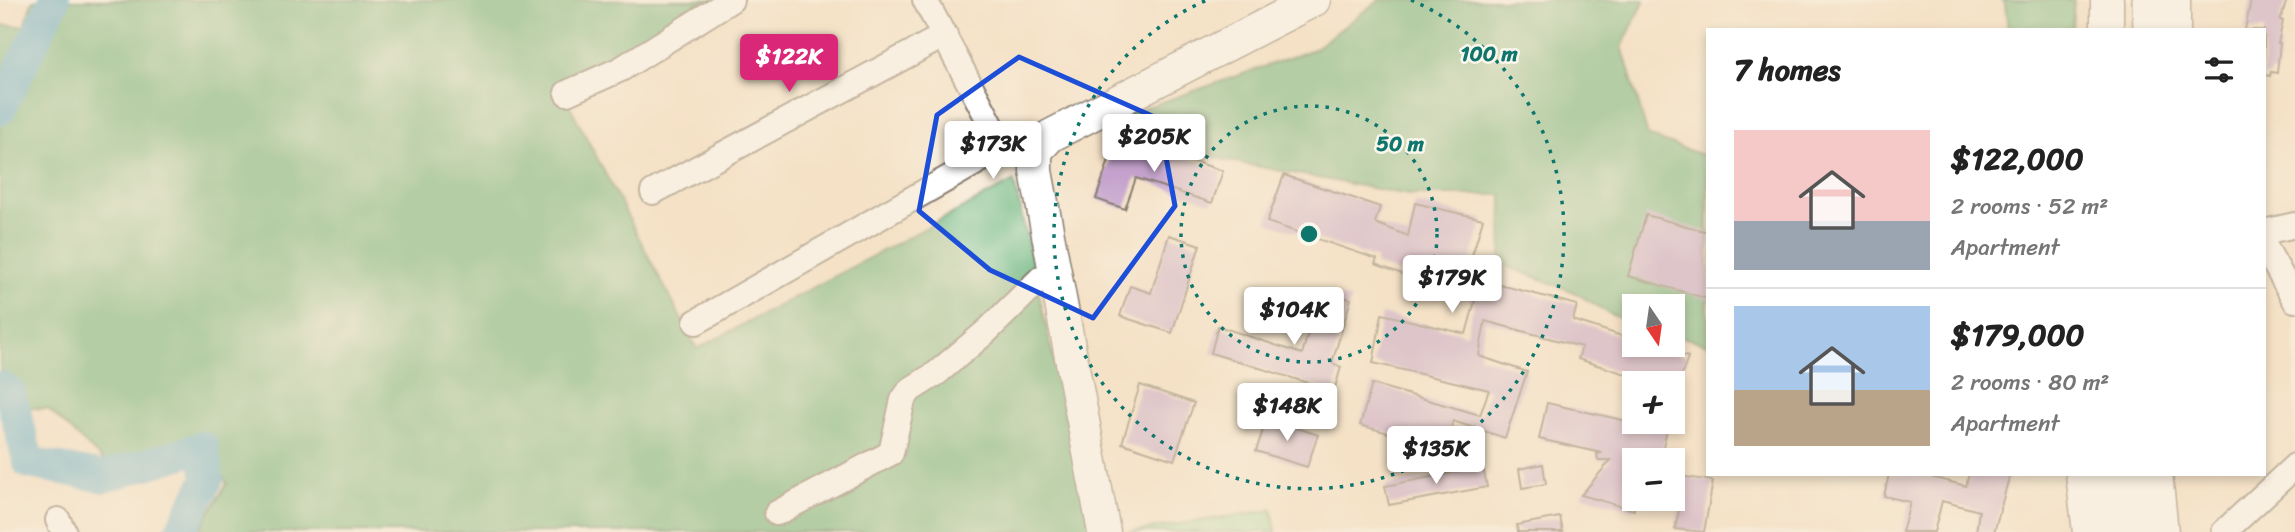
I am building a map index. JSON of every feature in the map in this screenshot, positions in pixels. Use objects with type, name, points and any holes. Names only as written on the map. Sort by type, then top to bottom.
[{"type":"highway","points":[[2127,28],[2128,0]]},
{"type":"highway","points":[[2151,0],[2151,28]]},
{"type":"highway","points":[[2107,476],[2115,532]]},
{"type":"highway","points":[[2134,476],[2141,532]]},
{"type":"main road","points":[[1085,532],[1041,278],[1011,146],[1045,117],[1275,0]]},
{"type":"main road","points":[[1104,532],[1036,171],[1036,151],[1050,136],[1314,0]]},
{"type":"main road","points":[[2107,0],[2107,28]]},
{"type":"main road","points":[[2174,0],[2174,28]]},
{"type":"main road","points":[[2082,476],[2089,532]]},
{"type":"main road","points":[[2156,476],[2162,532]]},
{"type":"street","points":[[567,93],[621,69],[731,0]]},
{"type":"street","points":[[696,322],[1011,146],[925,0]]},
{"type":"street","points":[[653,192],[946,35]]},
{"type":"street","points":[[2266,232],[2295,225]]},
{"type":"street","points":[[2266,248],[2295,300]]},
{"type":"street","points":[[777,513],[891,453],[903,400],[910,390],[937,373],[987,331],[1041,278]]},
{"type":"street","points":[[2224,532],[2295,466]]},
{"type":"highlighted area","points":[[1019,57],[1159,119],[1175,206],[1093,318],[990,270],[919,211],[937,115]]},
{"type":"green space","points":[[33,0],[711,0],[561,89],[697,349],[1014,181],[1092,532],[203,532],[201,527],[227,483],[198,438],[107,464],[48,409],[0,406],[0,25],[24,26]]},
{"type":"green space","points":[[1379,0],[1645,0],[1622,46],[1648,136],[1706,156],[1706,344],[1685,338],[1685,294],[1622,294],[1622,318],[1574,292],[1501,264],[1502,195],[1408,195],[1229,161],[1102,123],[1314,49]]},
{"type":"green space","points":[[2001,0],[2074,0],[2072,28],[2008,28],[2005,4]]},
{"type":"green space","points":[[1272,510],[1276,532],[1128,532]]},
{"type":"building","points":[[2251,0],[2287,0],[2280,20],[2283,21],[2278,43],[2277,73],[2271,72],[2270,76],[2266,75],[2266,28],[2245,28]]},
{"type":"building","points":[[1117,136],[1223,171],[1212,203],[1136,178],[1125,209],[1096,199]]},
{"type":"building","points":[[1284,175],[1380,207],[1375,223],[1408,236],[1415,203],[1483,219],[1466,276],[1577,305],[1573,320],[1622,336],[1622,357],[1688,357],[1683,371],[1622,373],[1578,359],[1582,347],[1485,321],[1479,356],[1527,372],[1505,438],[1453,421],[1445,449],[1360,425],[1372,384],[1480,415],[1489,390],[1373,363],[1382,314],[1466,334],[1475,301],[1375,264],[1377,259],[1267,222]]},
{"type":"building","points":[[1646,215],[1706,231],[1706,298],[1628,276]]},
{"type":"building","points":[[1169,235],[1200,245],[1172,333],[1120,316],[1130,286],[1151,293]]},
{"type":"building","points":[[1320,292],[1351,299],[1332,363],[1341,367],[1334,391],[1211,353],[1218,326],[1302,354]]},
{"type":"building","points":[[1140,385],[1194,403],[1174,460],[1122,443]]},
{"type":"building","points":[[1547,403],[1622,420],[1622,434],[1666,434],[1663,448],[1622,448],[1622,507],[1581,495],[1611,460],[1598,460],[1597,454],[1602,453],[1539,439]]},
{"type":"building","points":[[1267,418],[1318,435],[1307,467],[1256,451]]},
{"type":"building","points":[[1543,464],[1546,484],[1522,488],[1519,469]]},
{"type":"building","points":[[1483,467],[1487,487],[1389,505],[1385,486]]},
{"type":"building","points":[[1889,476],[1927,476],[1966,486],[1968,476],[2009,476],[1994,532],[1976,532],[1979,511],[1942,501],[1934,532],[1902,532],[1910,502],[1884,496]]},
{"type":"building","points":[[1685,477],[1713,481],[1704,532],[1675,529],[1679,511],[1685,511]]},
{"type":"building","points":[[1560,517],[1563,532],[1518,532],[1517,525]]},
{"type":"waterway","points":[[0,109],[54,0]]},
{"type":"waterway","points":[[0,387],[10,393],[29,463],[104,477],[203,447],[208,479],[180,532]]}]
